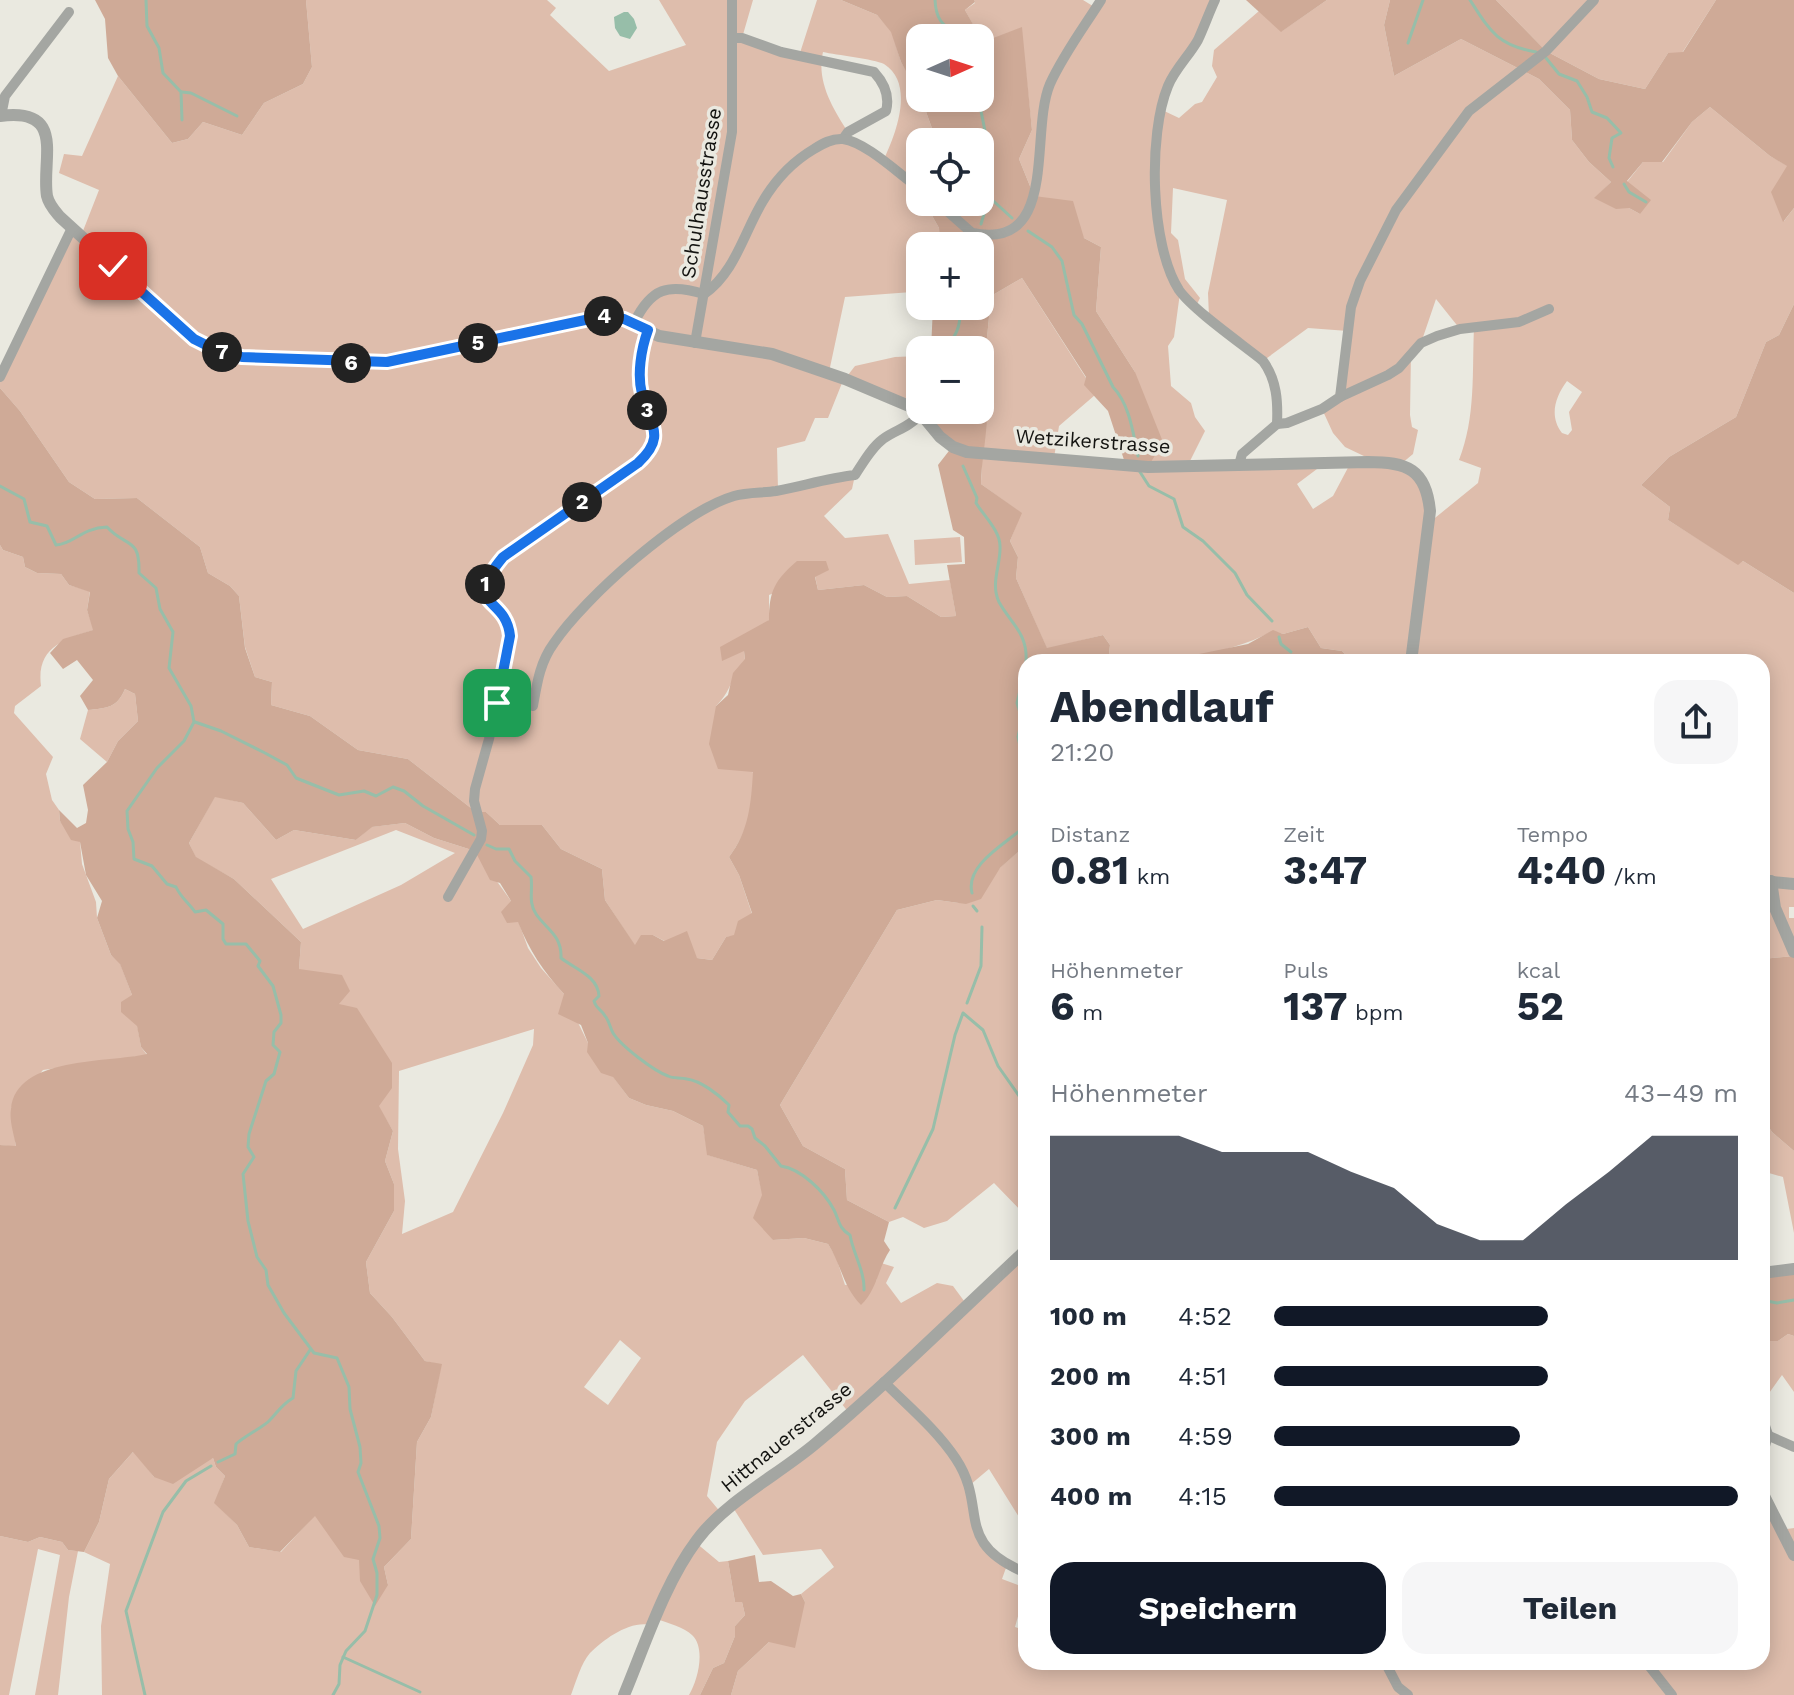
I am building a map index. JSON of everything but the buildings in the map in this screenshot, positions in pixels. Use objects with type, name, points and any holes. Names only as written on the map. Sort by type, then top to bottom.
[{"type":"street","name":"Schulhausstrasse","points":[[695,343],[732,132],[732,0]]},
{"type":"street","points":[[953,216],[972,233],[1008,232],[1020,224],[1029,211],[1034,196],[1044,105],[1050,84],[1101,0]]},
{"type":"street","points":[[1215,0],[1197,41],[1169,83],[1160,109],[1155,189],[1158,222],[1164,255],[1180,292],[1269,369],[1276,389],[1277,424]]},
{"type":"street","points":[[1340,397],[1351,307],[1360,281],[1396,210],[1469,111],[1546,51],[1594,0]]},
{"type":"street","points":[[0,377],[72,228],[48,201],[49,150],[44,130],[24,117],[0,116],[5,96],[69,12]]},
{"type":"street","points":[[732,38],[874,72],[883,82],[889,101],[886,111],[848,132],[843,139]]},
{"type":"street","points":[[634,323],[648,300],[670,287],[704,294],[713,288],[733,260],[762,202],[787,169],[822,144],[843,139],[865,148],[906,179]]},
{"type":"street","name":"Wetzikerstrasse","points":[[72,228],[194,339],[216,350],[242,357],[387,362],[596,317],[618,317],[671,339],[772,354],[805,363],[906,404]]},
{"type":"street","points":[[1239,465],[1242,454],[1277,424],[1322,409],[1340,397],[1388,375],[1421,343],[1460,329],[1519,322],[1549,309]]},
{"type":"street","points":[[448,897],[481,839],[482,831],[474,801],[475,789],[489,739],[510,636],[509,625],[484,595],[484,585],[489,573],[503,557],[638,463],[649,452],[654,444],[655,432],[640,379],[643,343],[648,330]]},
{"type":"street","points":[[533,706],[539,670],[553,643],[604,589],[670,532],[709,507],[734,496],[855,475],[876,445],[912,424]]},
{"type":"street","name":"Wetzikerstrasse","points":[[929,424],[953,447],[967,452],[1126,466],[1388,462],[1410,468],[1426,487],[1430,511],[1412,654]]},
{"type":"street","points":[[1770,881],[1794,884]]},
{"type":"street","points":[[1770,891],[1794,952]]},
{"type":"street","name":"Hittnauerstrasse","points":[[624,1695],[675,1576],[702,1533],[722,1514],[814,1444],[956,1318],[1018,1258]]},
{"type":"street","points":[[1770,1272],[1794,1269]]},
{"type":"street","points":[[884,1382],[957,1461],[983,1545],[998,1559],[1018,1569]]},
{"type":"street","points":[[1770,1436],[1794,1447]]},
{"type":"street","points":[[1770,1508],[1794,1555]]},
{"type":"street","points":[[1389,1670],[1398,1687],[1408,1695]]},
{"type":"street","points":[[1652,1670],[1672,1695]]},
{"type":"shaded area","points":[[95,0],[306,0],[312,67],[303,84],[264,103],[242,135],[203,122],[188,139],[172,143],[118,76],[108,58],[105,19]]},
{"type":"shaded area","points":[[306,0],[547,0],[556,8],[550,15],[609,71],[686,45],[659,0],[753,0],[742,38],[799,56],[817,0],[841,0],[877,15],[892,32],[906,70],[906,112],[926,112],[932,128],[906,128],[906,216],[932,216],[939,232],[906,232],[906,292],[845,297],[829,372],[844,378],[828,418],[815,418],[805,441],[777,448],[778,490],[855,475],[852,489],[824,516],[845,538],[888,534],[909,584],[950,580],[956,616],[941,617],[907,596],[887,597],[864,585],[818,590],[815,576],[769,595],[769,620],[744,650],[745,660],[716,706],[753,773],[749,818],[729,857],[739,875],[752,914],[734,936],[726,937],[712,960],[697,958],[653,935],[635,946],[605,900],[602,869],[561,849],[542,825],[500,825],[486,812],[476,812],[408,759],[358,750],[310,716],[271,705],[272,682],[255,677],[245,647],[239,596],[230,586],[208,573],[200,547],[137,498],[95,499],[69,482],[20,411],[0,388],[0,377],[72,228],[81,236],[99,190],[59,173],[64,154],[82,156],[118,76],[172,143],[188,139],[203,122],[242,135],[264,103],[303,84],[312,67]],"holes":[[[823,52],[884,64],[894,73],[899,84],[900,111],[883,161],[843,139],[848,132],[832,104],[822,74]]]},
{"type":"shaded area","points":[[841,0],[975,2],[965,10],[973,24],[906,24],[906,71],[891,32],[877,15]]},
{"type":"shaded area","points":[[974,0],[1083,0],[1096,8],[1101,0],[1215,0],[1160,109],[1179,118],[1202,102],[1217,77],[1212,66],[1214,50],[1259,11],[1282,31],[1327,0],[1390,0],[1384,25],[1394,76],[1461,39],[1539,79],[1570,110],[1572,140],[1589,162],[1611,182],[1595,198],[1640,214],[1627,182],[1643,162],[1663,162],[1692,122],[1710,107],[1770,156],[1788,166],[1784,221],[1794,208],[1794,304],[1779,335],[1766,342],[1736,417],[1669,457],[1641,485],[1670,507],[1668,520],[1738,564],[1743,561],[1794,593],[1794,907],[1789,907],[1789,918],[1794,918],[1794,956],[1770,958],[1770,654],[1345,654],[1321,648],[1308,627],[1283,634],[1273,631],[1234,647],[1204,654],[1109,654],[1110,645],[1103,635],[1047,649],[1016,578],[1018,557],[1010,541],[1021,513],[981,484],[983,424],[994,424],[994,336],[987,336],[989,320],[994,320],[994,294],[1022,278],[1086,378],[1085,385],[1095,395],[1059,426],[1054,458],[1126,466],[1135,372],[1096,311],[1101,247],[1084,238],[1034,196],[1019,159],[1032,130],[1021,28],[994,39],[994,24],[973,24],[965,10],[975,3]],"holes":[[[1173,188],[1227,200],[1208,293],[1209,317],[1263,361],[1308,328],[1348,331],[1334,402],[1322,409],[1333,433],[1345,447],[1366,457],[1351,462],[1333,496],[1313,509],[1297,484],[1325,463],[1188,465],[1205,431],[1195,417],[1191,403],[1171,386],[1168,346],[1174,337],[1180,293],[1196,306],[1200,298],[1185,279],[1178,240],[1171,233]],[[1436,299],[1460,329],[1474,327],[1471,411],[1459,460],[1481,468],[1478,483],[1430,522],[1420,477],[1401,464],[1413,454],[1418,430],[1412,427],[1410,415],[1411,352],[1421,343]],[[1567,381],[1582,392],[1569,412],[1572,430],[1568,435],[1562,433],[1555,413],[1563,387]]]},
{"type":"shaded area","points":[[1246,0],[1327,0],[1281,32]]},
{"type":"shaded area","points":[[1390,0],[1496,0],[1546,51],[1599,79],[1645,89],[1668,53],[1683,52],[1716,0],[1794,0],[1794,208],[1783,222],[1771,192],[1787,166],[1770,156],[1710,107],[1692,122],[1662,162],[1643,162],[1627,181],[1651,200],[1640,214],[1629,208],[1616,209],[1594,198],[1611,182],[1589,162],[1572,140],[1570,110],[1539,79],[1461,39],[1394,76],[1384,25]]},
{"type":"shaded area","points":[[1496,0],[1716,0],[1682,53],[1668,53],[1645,89],[1599,79],[1546,51]]},
{"type":"shaded area","points":[[624,12],[634,19],[637,28],[630,39],[620,36],[615,28],[614,17]]},
{"type":"shaded area","points":[[1022,27],[1032,130],[1019,159],[1034,196],[1073,201],[1084,238],[1101,247],[1096,311],[1135,372],[1163,442],[1148,467],[1126,466],[1108,411],[1084,385],[1086,377],[1022,278],[994,294],[994,232],[939,232],[932,216],[994,216],[994,128],[932,128],[926,112],[994,112],[994,38]]},
{"type":"shaded area","points":[[1794,304],[1794,593],[1743,561],[1738,565],[1668,520],[1670,507],[1641,485],[1669,457],[1736,417],[1766,342],[1779,335]]},
{"type":"shaded area","points":[[932,320],[989,320],[987,336],[932,336]]},
{"type":"shaded area","points":[[906,357],[906,404],[845,379],[855,366]]},
{"type":"shaded area","points":[[0,388],[20,411],[69,482],[95,499],[137,498],[200,547],[208,573],[230,586],[239,596],[245,648],[255,677],[272,682],[271,705],[310,716],[358,750],[408,759],[476,812],[486,812],[500,825],[542,825],[561,849],[602,869],[605,900],[635,945],[641,935],[653,935],[664,941],[687,931],[697,958],[712,960],[726,937],[734,935],[738,921],[752,913],[739,875],[729,857],[745,827],[753,772],[718,769],[709,744],[716,706],[728,695],[733,673],[745,659],[744,651],[722,661],[720,647],[769,620],[770,601],[775,587],[797,561],[826,561],[829,570],[815,577],[818,590],[864,585],[887,597],[907,596],[941,617],[956,616],[947,565],[965,564],[964,537],[953,530],[938,465],[952,447],[933,424],[986,424],[981,484],[1022,513],[1010,541],[1018,557],[1016,578],[1047,648],[1103,635],[1110,645],[1109,654],[1018,654],[1018,852],[1000,868],[981,899],[966,904],[937,900],[897,910],[780,1105],[803,1146],[845,1169],[847,1200],[889,1222],[884,1241],[890,1250],[874,1286],[861,1305],[846,1283],[828,1244],[804,1238],[773,1240],[753,1218],[762,1195],[757,1170],[707,1155],[703,1126],[673,1111],[629,1098],[613,1077],[601,1073],[587,1052],[588,1043],[581,1025],[558,1014],[564,994],[537,960],[518,922],[507,923],[501,912],[511,901],[500,883],[490,880],[475,851],[434,838],[405,823],[372,827],[356,840],[294,830],[276,840],[243,803],[215,797],[189,843],[196,857],[234,879],[301,942],[299,969],[342,975],[350,991],[339,1004],[357,1008],[392,1063],[392,1088],[379,1106],[393,1131],[385,1161],[394,1184],[394,1211],[366,1262],[370,1293],[425,1361],[442,1364],[431,1417],[417,1442],[411,1539],[384,1567],[388,1585],[375,1606],[360,1581],[359,1560],[344,1557],[315,1516],[280,1552],[249,1547],[237,1525],[214,1503],[225,1476],[216,1467],[213,1458],[173,1484],[154,1477],[133,1452],[109,1479],[99,1522],[84,1552],[68,1550],[62,1542],[40,1537],[28,1542],[0,1536],[0,1145],[16,1146],[11,1109],[17,1092],[29,1079],[66,1065],[147,1054],[141,1047],[137,1026],[121,1012],[121,1002],[132,995],[120,964],[111,955],[97,918],[102,901],[86,875],[80,842],[71,840],[60,821],[59,810],[77,828],[86,823],[88,810],[83,785],[107,762],[118,741],[138,721],[135,694],[125,689],[111,706],[88,710],[80,696],[93,680],[77,660],[63,669],[50,653],[63,639],[93,630],[87,610],[90,592],[69,585],[61,574],[37,573],[25,567],[23,557],[3,550],[0,545]]},
{"type":"shaded area","points":[[960,537],[962,562],[915,565],[914,540]]},
{"type":"shaded area","points":[[0,545],[3,550],[23,557],[25,567],[37,573],[61,574],[69,585],[90,591],[87,610],[94,630],[62,642],[47,654],[43,662],[41,686],[15,706],[14,713],[53,757],[46,774],[52,800],[59,810],[60,821],[80,842],[82,864],[96,902],[97,918],[111,955],[120,963],[132,995],[141,1047],[147,1055],[43,1070],[11,1108],[16,1147],[0,1145]]},
{"type":"shaded area","points":[[1308,627],[1321,648],[1345,654],[1199,654],[1248,644],[1273,630],[1283,634]]},
{"type":"shaded area","points":[[125,689],[135,694],[138,721],[118,741],[107,762],[80,739],[88,710],[111,706]]},
{"type":"shaded area","points":[[215,796],[243,803],[276,840],[294,830],[356,840],[371,827],[405,823],[434,838],[475,851],[511,901],[528,948],[564,994],[588,1043],[629,1098],[673,1111],[703,1126],[708,1155],[757,1170],[773,1240],[804,1238],[828,1244],[836,1257],[845,1285],[876,1281],[881,1263],[894,1267],[886,1283],[901,1303],[937,1283],[953,1286],[967,1305],[1018,1257],[1018,1515],[989,1469],[970,1485],[977,1528],[1007,1565],[1002,1579],[1018,1585],[1015,1627],[1018,1628],[1018,1670],[1770,1670],[1770,1509],[1780,1530],[1794,1528],[1794,1695],[731,1695],[738,1671],[805,1602],[801,1594],[834,1567],[821,1549],[763,1555],[732,1506],[849,1413],[803,1355],[745,1401],[717,1442],[707,1496],[722,1514],[695,1542],[719,1562],[728,1561],[735,1602],[742,1602],[745,1615],[735,1626],[735,1636],[724,1663],[713,1668],[700,1695],[689,1695],[699,1664],[696,1641],[685,1630],[657,1619],[654,1626],[628,1627],[596,1647],[584,1662],[571,1695],[102,1695],[101,1626],[110,1564],[84,1552],[99,1522],[109,1479],[134,1451],[154,1477],[213,1458],[216,1467],[225,1476],[215,1503],[237,1525],[249,1547],[281,1552],[315,1515],[364,1550],[388,1585],[384,1567],[411,1539],[417,1442],[431,1417],[441,1365],[425,1361],[370,1293],[366,1262],[394,1211],[394,1184],[385,1161],[393,1131],[378,1106],[339,1004],[299,969],[301,942],[234,879],[196,858],[189,843]],"holes":[[[396,830],[455,853],[401,885],[303,929],[271,879]],[[534,1029],[533,1045],[503,1113],[453,1212],[402,1234],[405,1201],[398,1149],[399,1071]],[[620,1340],[641,1358],[608,1405],[584,1387]]]},
{"type":"shaded area","points":[[1018,852],[1018,1208],[994,1183],[947,1221],[924,1228],[903,1217],[889,1222],[847,1200],[845,1169],[803,1146],[780,1105],[897,910],[937,900],[959,903]]},
{"type":"shaded area","points":[[1794,956],[1794,1151],[1770,1129],[1770,958]]},
{"type":"shaded area","points":[[1770,1129],[1794,1151],[1794,1233],[1783,1177],[1770,1173]]},
{"type":"shaded area","points":[[1794,1269],[1794,1336],[1788,1334],[1778,1341],[1770,1341],[1770,1272]]},
{"type":"shaded area","points":[[1788,1334],[1794,1336],[1794,1392],[1782,1375],[1770,1392],[1770,1341],[1778,1341]]},
{"type":"shaded area","points":[[0,1536],[28,1542],[40,1537],[62,1542],[68,1550],[78,1551],[69,1597],[58,1695],[35,1695],[60,1555],[38,1549],[9,1695],[0,1695]]},
{"type":"shaded area","points":[[755,1555],[759,1582],[771,1581],[793,1596],[801,1594],[805,1602],[795,1648],[769,1642],[738,1671],[731,1695],[700,1695],[713,1668],[724,1663],[735,1636],[735,1626],[745,1615],[742,1602],[735,1602],[728,1561]]},
{"type":"waterway","points":[[146,0],[147,26],[159,48],[163,73],[181,92],[182,120]]},
{"type":"waterway","points":[[935,0],[944,24]]},
{"type":"waterway","points":[[1408,43],[1423,0]]},
{"type":"waterway","points":[[1470,0],[1483,20],[1503,41],[1536,52]]},
{"type":"waterway","points":[[1546,58],[1559,74],[1577,81],[1592,112],[1607,118],[1621,133],[1612,138],[1609,158],[1613,167]]},
{"type":"waterway","points":[[182,92],[191,93],[237,116]]},
{"type":"waterway","points":[[981,112],[989,197],[1012,218]]},
{"type":"waterway","points":[[1624,184],[1629,192],[1646,202]]},
{"type":"waterway","points":[[981,224],[983,216]]},
{"type":"waterway","points":[[1028,231],[1052,247],[1062,261],[1074,315],[1082,324],[1123,402],[1138,456]]},
{"type":"waterway","points":[[955,336],[959,320]]},
{"type":"waterway","points":[[963,466],[977,498],[976,503],[995,529],[999,540],[996,595],[1022,636],[1026,654]]},
{"type":"waterway","points":[[1140,472],[1149,486],[1174,499],[1183,527],[1203,541],[1235,573],[1247,595],[1272,621]]},
{"type":"waterway","points":[[0,486],[24,499],[30,522],[47,526],[56,545],[91,530],[107,527],[134,548],[139,573],[156,588],[160,609],[173,632],[169,668],[191,706],[194,722],[184,741],[157,768],[127,811],[134,859],[152,866],[167,884],[176,887],[195,912],[206,910],[223,924],[226,944],[246,944],[260,961],[258,966],[273,986],[281,1015],[273,1045],[280,1052],[274,1074],[266,1081],[249,1134],[248,1147],[254,1157],[243,1174],[248,1221],[257,1257],[266,1270],[268,1285],[284,1313],[314,1353],[337,1358],[349,1387],[350,1409],[360,1447],[358,1472],[379,1526],[380,1538],[373,1559],[377,1573],[377,1595],[365,1631],[346,1651],[340,1665],[339,1684],[333,1695]]},
{"type":"waterway","points":[[1279,637],[1281,644],[1291,652]]},
{"type":"waterway","points":[[1018,699],[1018,706]]},
{"type":"waterway","points":[[195,722],[221,731],[287,765],[296,778],[339,795],[364,791],[376,796],[393,787],[404,791],[423,806],[474,835]]},
{"type":"waterway","points":[[972,893],[971,883],[980,864],[1018,832]]},
{"type":"waterway","points":[[487,845],[509,849],[515,861],[531,877],[534,910],[556,938],[561,958],[595,983],[599,996],[595,1004],[617,1038],[638,1058],[662,1073],[692,1080],[715,1092],[729,1105],[728,1112],[740,1126],[752,1129],[755,1138],[781,1166],[804,1176],[824,1196],[841,1227],[850,1235],[863,1276],[864,1290]]},
{"type":"waterway","points":[[973,906],[977,911]]},
{"type":"waterway","points":[[967,1003],[981,966],[982,927]]},
{"type":"waterway","points":[[895,1208],[933,1129],[963,1013],[983,1030],[998,1066],[1018,1094]]},
{"type":"waterway","points":[[1770,1302],[1794,1300]]},
{"type":"waterway","points":[[218,1462],[235,1454],[236,1444],[266,1423],[293,1398],[296,1371],[310,1350]]},
{"type":"waterway","points":[[145,1695],[126,1611],[163,1512],[186,1481],[211,1466]]},
{"type":"waterway","points":[[343,1657],[420,1692]]},
{"type":"route","points":[[113,266],[194,339],[216,350],[242,357],[387,362],[604,316],[618,317],[648,330],[643,343],[640,379],[655,432],[654,444],[649,452],[638,463],[503,557],[489,573],[484,585],[484,595],[509,625],[510,636],[497,703]]}]
